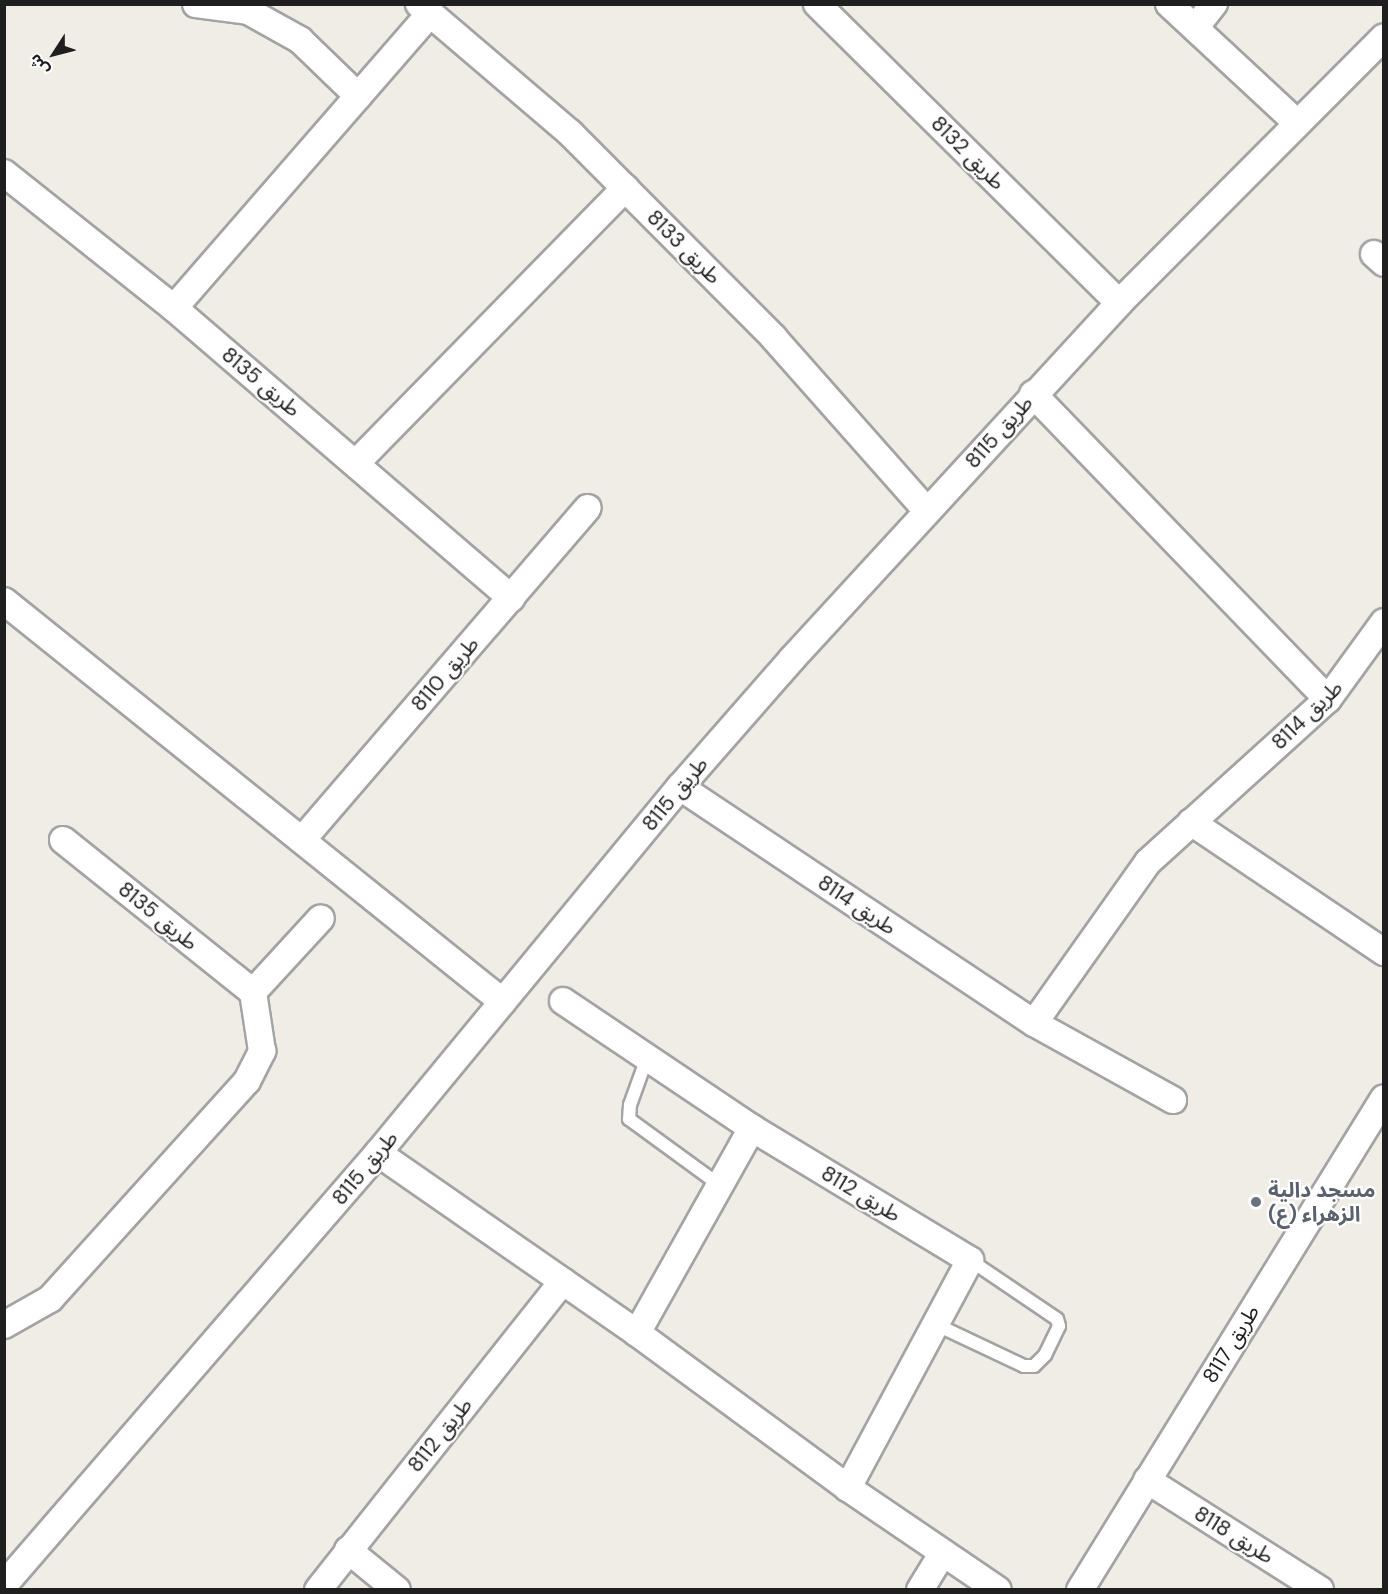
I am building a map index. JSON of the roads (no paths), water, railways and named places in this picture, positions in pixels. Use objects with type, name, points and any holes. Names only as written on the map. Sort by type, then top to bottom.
[{"type":"street","points":[[196,4],[248,11],[300,40],[358,96]]},
{"type":"street","name":"طريق 8132","points":[[817,4],[1119,303]]},
{"type":"street","points":[[1169,4],[1296,122]]},
{"type":"street","points":[[1195,28],[1214,4]]},
{"type":"street","points":[[174,308],[358,96],[425,9]]},
{"type":"street","name":"طريق 8133","points":[[425,9],[570,133],[774,338],[927,511]]},
{"type":"street","name":"طريق 8115","points":[[4,1585],[378,1153],[680,787],[927,511],[1119,303],[1296,122],[1383,37]]},
{"type":"street","name":"طريق 8135","points":[[4,173],[174,308],[511,598]]},
{"type":"street","points":[[356,463],[625,188]]},
{"type":"street","points":[[1034,394],[1328,699]]},
{"type":"street","name":"طريق 8110","points":[[302,840],[588,508]]},
{"type":"street","points":[[4,601],[503,1002]]},
{"type":"street","name":"طريق 8114","points":[[1034,1023],[1129,885],[1191,822],[1328,699],[1383,622]]},
{"type":"street","name":"طريق 8114","points":[[680,787],[1034,1023],[1173,1100]]},
{"type":"street","points":[[1191,822],[1383,952]]},
{"type":"street","name":"طريق 8135","points":[[63,840],[253,992]]},
{"type":"street","points":[[4,1325],[50,1299],[247,1081],[262,1051],[253,992],[321,918]]},
{"type":"street","name":"طريق 8112","points":[[563,1001],[752,1128],[970,1260]]},
{"type":"street","name":"طريق 8117","points":[[1080,1590],[1383,1098]]},
{"type":"street","points":[[637,1333],[752,1128]]},
{"type":"street","points":[[378,1153],[637,1333],[848,1488],[998,1590]]},
{"type":"street","points":[[848,1488],[970,1260]]},
{"type":"street","name":"طريق 8112","points":[[318,1590],[562,1281]]},
{"type":"street","name":"طريق 8118","points":[[1147,1480],[1320,1590]]},
{"type":"street","points":[[348,1550],[397,1590]]},
{"type":"street","points":[[920,1590],[942,1554]]},
{"type":"lane","points":[[648,1056],[630,1105],[629,1119],[721,1186]]},
{"type":"lane","name":"طريق 8112","points":[[935,1324],[1024,1366],[1034,1366],[1045,1355],[1059,1326],[1057,1319],[970,1260]]},
{"type":"place","name":"مسجد دالية الزهراء (ع)","points":[[1256,1202]]}]
